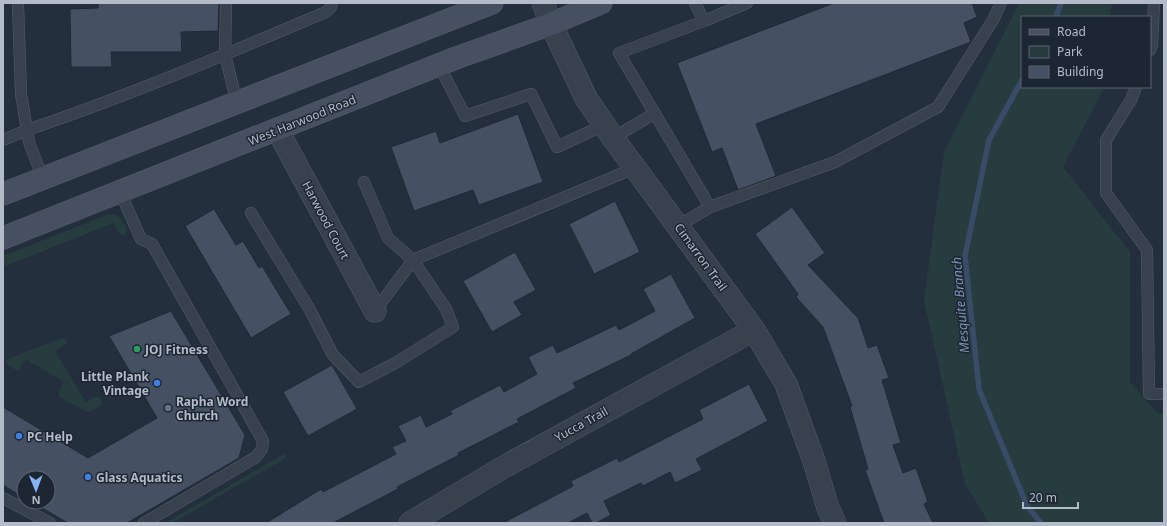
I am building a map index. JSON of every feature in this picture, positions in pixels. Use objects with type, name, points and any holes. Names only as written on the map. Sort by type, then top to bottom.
[{"type":"main road","points":[[3,194],[492,3]]},
{"type":"main road","name":"West Harwood Road","points":[[3,238],[439,65],[551,24],[601,3]]},
{"type":"street","name":"Cimarron Trail","points":[[543,3],[551,24],[586,98],[635,168],[754,330],[786,384],[814,461],[828,508],[835,523]]},
{"type":"street","name":"Harwood Court","points":[[277,129],[375,312]]},
{"type":"street","name":"Yucca Trail","points":[[410,523],[502,468],[754,330]]},
{"type":"lane","points":[[18,3],[21,94],[26,130],[42,179]]},
{"type":"lane","points":[[226,3],[225,55],[237,103]]},
{"type":"lane","points":[[3,140],[225,55],[326,12],[331,7],[332,3]]},
{"type":"lane","points":[[696,3],[704,21]]},
{"type":"lane","points":[[710,207],[620,53],[747,3]]},
{"type":"lane","points":[[678,226],[710,207],[835,162],[938,107],[993,20],[1001,3]]},
{"type":"lane","points":[[1151,48],[1154,3]]},
{"type":"lane","points":[[439,65],[465,116],[530,94],[557,147],[609,132],[655,113]]},
{"type":"lane","points":[[1136,88],[1106,140],[1106,193],[1146,250],[1149,394],[1164,394]]},
{"type":"lane","points":[[375,312],[413,260],[635,168]]},
{"type":"lane","points":[[251,213],[310,310],[333,355],[359,382],[397,362],[453,327],[446,309],[413,260],[388,238],[364,182]]},
{"type":"lane","points":[[120,192],[141,239],[152,244],[263,441],[262,449],[256,457],[144,523]]},
{"type":"lane","points":[[3,498],[50,523]]},
{"type":"green space","points":[[1019,3],[1112,3],[1110,16],[1021,16],[1021,88],[1104,88],[1063,167],[1130,252],[1130,382],[1156,412],[1164,414],[1164,523],[989,523],[965,484],[924,300],[944,152]]},
{"type":"green space","points":[[109,214],[119,217],[122,221],[127,229],[124,235],[119,233],[114,223],[3,267],[3,256]]},
{"type":"green space","points":[[62,338],[65,339],[67,343],[55,351],[86,402],[97,396],[102,402],[101,405],[90,412],[87,412],[60,397],[58,392],[64,382],[26,359],[18,371],[7,365],[6,362],[8,359]]},
{"type":"green space","points":[[284,454],[286,458],[172,523],[168,523],[172,519]]},
{"type":"building","points":[[98,3],[219,3],[218,31],[181,32],[182,52],[111,52],[112,67],[71,67],[70,9],[98,8]]},
{"type":"building","points":[[834,3],[972,3],[977,17],[964,23],[971,42],[756,124],[776,176],[738,190],[722,148],[712,152],[677,63]]},
{"type":"building","points":[[518,114],[543,182],[479,205],[473,190],[414,211],[391,147],[436,131],[440,143]]},
{"type":"building","points":[[615,201],[640,252],[594,274],[569,224]]},
{"type":"building","points":[[792,207],[825,253],[808,265],[858,318],[868,348],[877,345],[889,378],[882,380],[901,443],[893,445],[903,473],[916,468],[928,502],[924,504],[933,523],[884,523],[865,470],[868,469],[850,407],[852,406],[823,327],[796,297],[798,294],[755,234]]},
{"type":"building","points":[[214,209],[236,245],[243,241],[259,268],[262,266],[291,314],[251,338],[185,226]]},
{"type":"building","points":[[515,252],[536,290],[514,302],[522,315],[492,332],[463,281]]},
{"type":"building","points":[[671,274],[695,318],[631,355],[573,383],[576,388],[517,419],[519,422],[458,453],[459,455],[397,487],[398,489],[333,523],[266,523],[321,489],[323,492],[396,454],[392,447],[406,441],[398,426],[421,415],[426,427],[452,414],[450,411],[500,385],[504,392],[537,374],[528,357],[553,345],[557,353],[616,325],[619,330],[655,311],[643,289]]},
{"type":"building","points":[[171,311],[245,435],[239,458],[127,523],[68,523],[46,510],[56,510],[56,470],[16,470],[16,493],[3,485],[3,407],[88,458],[157,418],[109,336]]},
{"type":"building","points":[[332,365],[357,409],[308,436],[283,392]]},
{"type":"building","points":[[749,384],[768,421],[696,459],[702,470],[675,483],[670,472],[643,486],[641,483],[604,501],[611,515],[596,523],[592,523],[587,513],[568,523],[503,523],[573,486],[571,481],[617,458],[619,462],[703,419],[699,410]]},
{"type":"waterway","name":"Mesquite Branch","points":[[1056,16],[1061,3]]},
{"type":"waterway","name":"Mesquite Branch","points":[[1021,82],[989,140],[965,256],[979,389],[1027,506],[1041,523]]},
{"type":"place","name":"JOJ Fitness","points":[[137,349]]},
{"type":"place","name":"Little Plank Vintage","points":[[157,383]]},
{"type":"place","name":"Rapha Word Church","points":[[168,408]]},
{"type":"place","name":"PC Help","points":[[19,436]]},
{"type":"place","name":"Glass Aquatics","points":[[88,477]]}]
